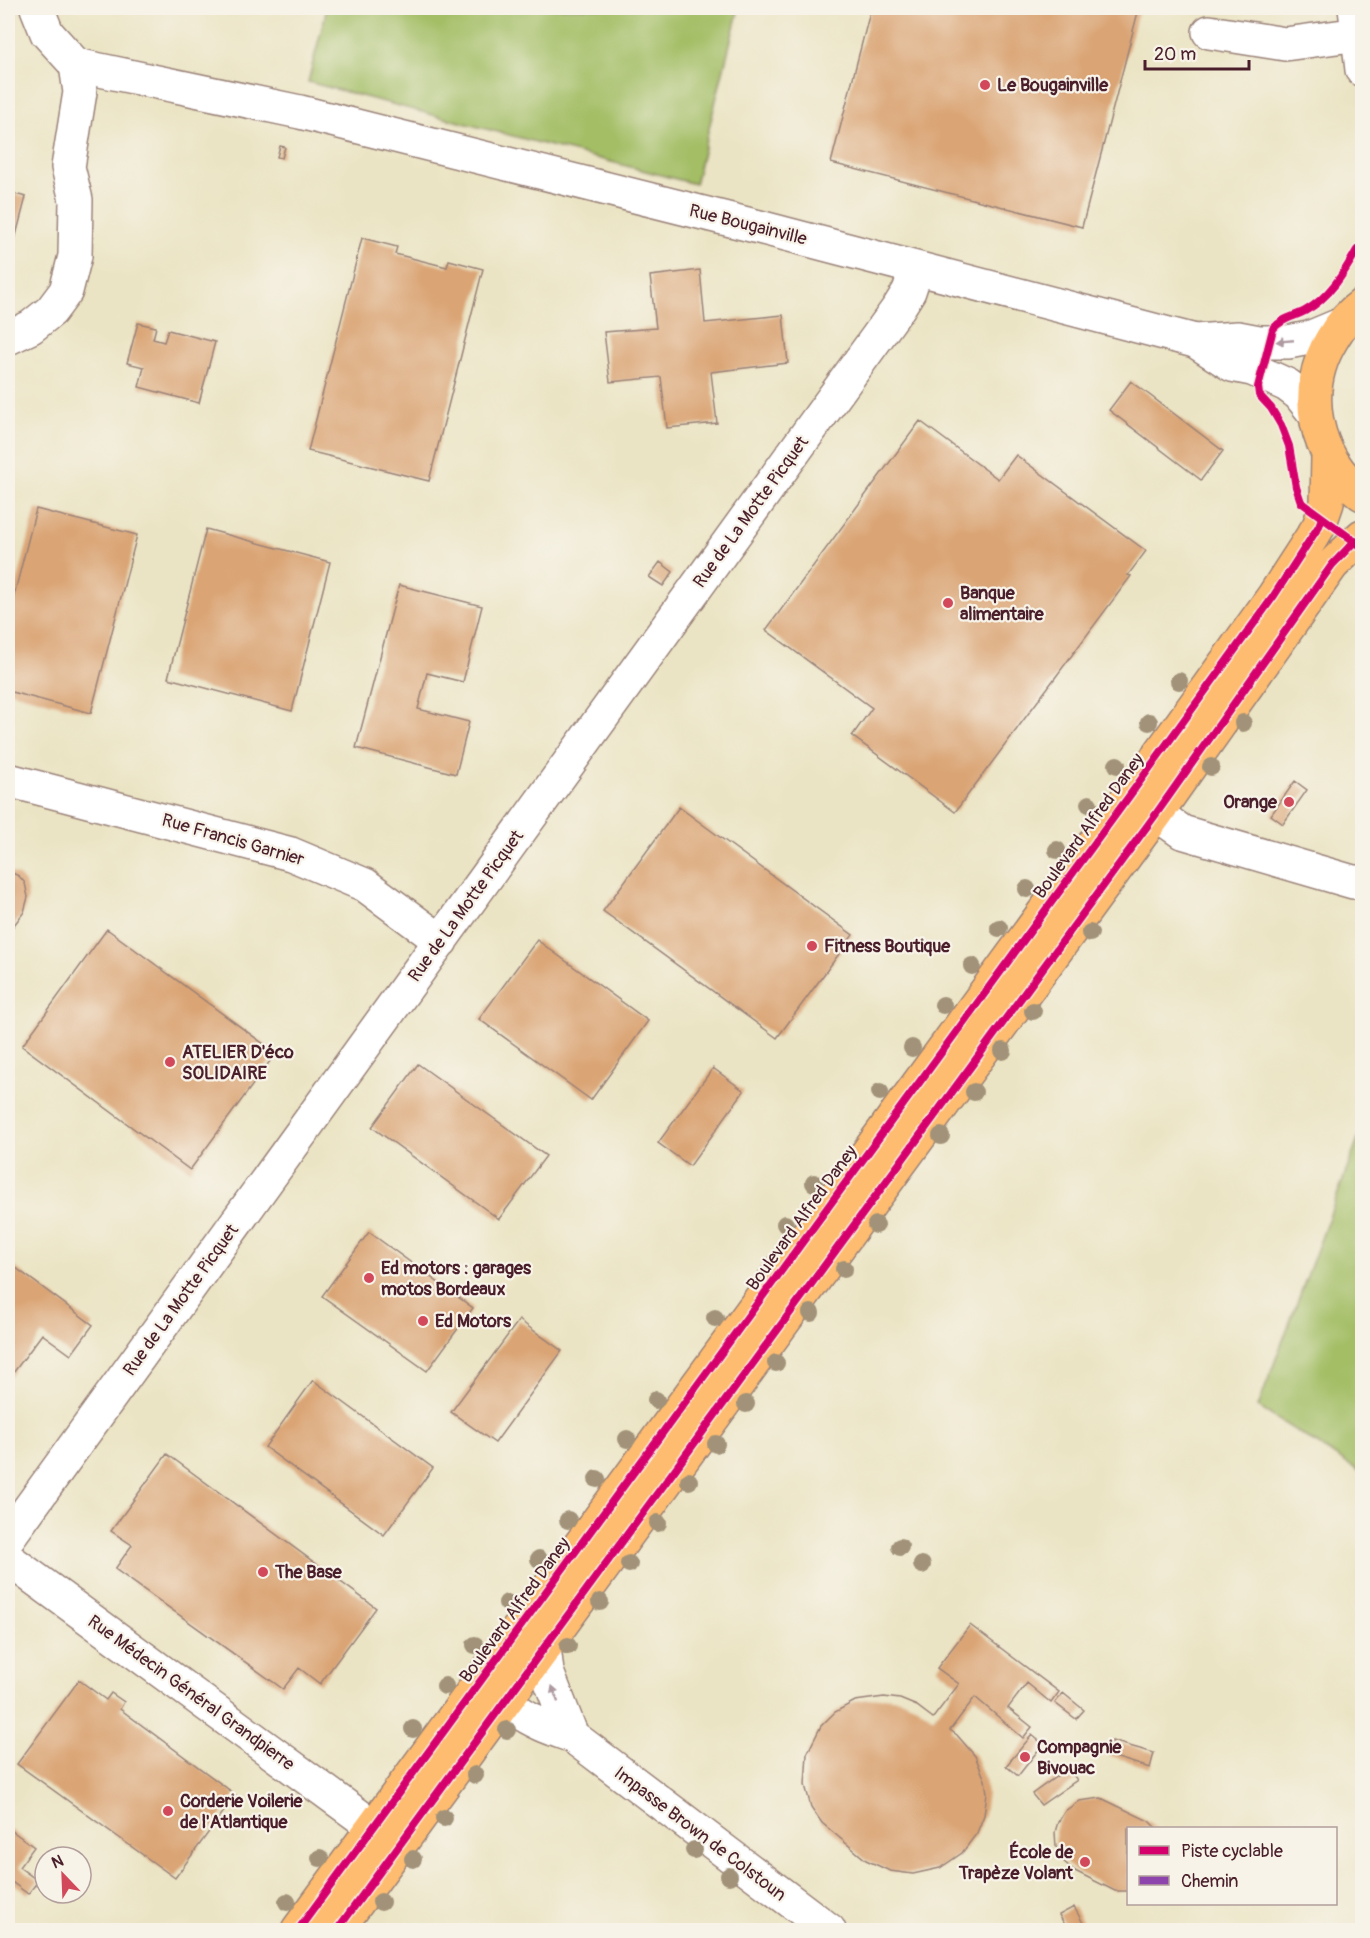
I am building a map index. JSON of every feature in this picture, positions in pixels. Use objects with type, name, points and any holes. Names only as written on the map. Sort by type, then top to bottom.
[{"type":"main road","points":[[1355,309],[1324,352],[1315,383],[1315,414],[1328,456],[1348,483],[1362,494]]},
{"type":"main road","name":"Boulevard Alfred Daney","points":[[298,1930],[1273,597],[1319,526],[1327,503],[1328,456]]},
{"type":"main road","points":[[337,1930],[1156,814],[1332,565],[1362,536]]},
{"type":"street","points":[[8,338],[31,327],[51,311],[66,291],[75,256],[76,200],[68,167],[80,92],[76,65],[47,33],[37,8]]},
{"type":"street","points":[[1209,32],[1285,44],[1357,21],[1362,70]]},
{"type":"street","name":"Rue Bougainville","points":[[76,65],[300,112],[747,224],[916,270],[1195,341],[1239,338],[1260,342],[1288,342],[1309,338],[1355,309]]},
{"type":"street","name":"Rue de La Motte Picquet","points":[[8,1538],[899,307],[909,291],[916,270]]},
{"type":"street","name":"Rue Bougainville","points":[[1195,341],[1232,365],[1251,369],[1287,385],[1299,394],[1315,414]]},
{"type":"street","name":"Rue Francis Garnier","points":[[8,780],[291,854],[365,885],[441,941]]},
{"type":"street","points":[[1130,795],[1182,832],[1353,882],[1362,882]]},
{"type":"street","name":"Rue Médecin Général Grandpierre","points":[[8,1559],[374,1827]]},
{"type":"street","points":[[506,1700],[500,1689],[499,1675],[508,1645]]},
{"type":"street","points":[[544,1647],[548,1672],[572,1736]]},
{"type":"street","name":"Impasse Brown de Colstoun","points":[[506,1700],[534,1722],[572,1736],[766,1885],[829,1930]]},
{"type":"green space","points":[[327,8],[739,8],[695,184],[308,82]]},
{"type":"green space","points":[[1362,1129],[1362,1473],[1258,1407]]},
{"type":"building","name":"Le Bougainville","points":[[871,8],[1139,8],[1082,227],[831,163]]},
{"type":"building","points":[[280,146],[285,147],[282,158],[277,157]]},
{"type":"building","points":[[8,192],[26,197],[8,266]]},
{"type":"building","points":[[362,238],[397,247],[395,254],[447,267],[449,260],[483,269],[429,481],[308,451]]},
{"type":"building","points":[[700,270],[705,323],[783,315],[788,363],[711,372],[717,423],[667,428],[661,377],[610,382],[604,332],[656,328],[650,276]]},
{"type":"building","points":[[138,323],[156,327],[153,339],[164,342],[168,330],[215,342],[199,403],[139,387],[144,367],[127,363]]},
{"type":"building","points":[[1131,381],[1223,451],[1201,480],[1109,410]]},
{"type":"building","name":"Banque alimentaire","points":[[920,421],[998,479],[1016,455],[1146,551],[1128,575],[1131,576],[955,812],[852,736],[872,708],[766,630]]},
{"type":"building","points":[[36,509],[137,535],[91,713],[8,691],[8,619]]},
{"type":"building","points":[[206,529],[330,562],[292,711],[168,678]]},
{"type":"building","points":[[660,562],[673,572],[663,586],[649,577]]},
{"type":"building","points":[[399,585],[482,606],[463,682],[427,673],[418,709],[469,722],[456,774],[356,748]]},
{"type":"building","name":"Orange","points":[[1295,781],[1307,790],[1283,824],[1271,815]]},
{"type":"building","points":[[679,807],[853,935],[777,1038],[603,911]]},
{"type":"building","points":[[8,871],[19,876],[25,883],[28,897],[24,912],[8,933]]},
{"type":"building","points":[[107,929],[276,1053],[190,1170],[22,1046]]},
{"type":"building","points":[[537,940],[648,1021],[591,1100],[479,1019]]},
{"type":"building","points":[[418,1064],[546,1156],[499,1219],[372,1127]]},
{"type":"building","points":[[713,1068],[744,1091],[690,1166],[658,1143]]},
{"type":"building","points":[[369,1232],[473,1308],[427,1371],[322,1296]]},
{"type":"building","points":[[8,1262],[93,1325],[71,1355],[42,1334],[8,1380]]},
{"type":"building","points":[[519,1320],[562,1351],[495,1443],[451,1412]]},
{"type":"building","points":[[313,1380],[433,1468],[384,1535],[265,1447]]},
{"type":"building","points":[[167,1454],[376,1608],[320,1684],[299,1668],[283,1689],[115,1569],[132,1545],[111,1531]]},
{"type":"building","points":[[970,1625],[1059,1692],[1051,1703],[1027,1683],[1008,1708],[1032,1727],[1023,1738],[975,1697],[950,1730],[975,1756],[985,1780],[987,1793],[984,1815],[977,1833],[962,1853],[940,1868],[913,1874],[890,1871],[866,1860],[822,1823],[811,1807],[805,1785],[807,1754],[821,1726],[835,1712],[855,1701],[884,1697],[900,1699],[917,1706],[933,1718],[959,1684],[937,1668]]},
{"type":"building","points":[[79,1680],[106,1700],[111,1693],[124,1702],[120,1709],[236,1795],[175,1878],[17,1764]]},
{"type":"building","points":[[1063,1693],[1084,1710],[1076,1719],[1055,1703]]},
{"type":"building","points":[[1032,1735],[1043,1744],[1018,1776],[1006,1766]]},
{"type":"building","points":[[1112,1741],[1154,1753],[1150,1768],[1108,1755]]},
{"type":"building","points":[[1068,1768],[1077,1780],[1041,1805],[1032,1794]]},
{"type":"building","points":[[1101,1798],[1149,1821],[1155,1827],[1127,1827],[1127,1891],[1115,1891],[1075,1871],[1063,1861],[1056,1847],[1055,1832],[1065,1811],[1079,1801]]},
{"type":"building","points":[[8,1828],[33,1846],[19,1867],[33,1877],[33,1888],[28,1894],[9,1880],[8,1882]]},
{"type":"building","points":[[1074,1907],[1087,1930],[1068,1930],[1059,1915]]},
{"type":"cycle path","points":[[1361,546],[1301,502],[1289,446],[1281,425],[1271,408],[1259,395],[1258,387],[1273,329],[1280,322],[1314,306],[1335,284],[1362,245]]},
{"type":"cycle path","points":[[298,1930],[1130,795],[1273,597],[1322,518]]},
{"type":"cycle path","points":[[337,1930],[1156,814],[1332,565],[1355,541]]},
{"type":"place","name":"Le Bougainville","points":[[985,85]]},
{"type":"place","name":"Banque alimentaire","points":[[948,603]]},
{"type":"place","name":"Orange","points":[[1289,802]]},
{"type":"place","name":"Fitness Boutique","points":[[812,946]]},
{"type":"place","name":"ATELIER D'éco SOLIDAIRE","points":[[170,1062]]},
{"type":"place","name":"Ed motors : garages motos Bordeaux","points":[[369,1278]]},
{"type":"place","name":"Ed Motors","points":[[423,1321]]},
{"type":"place","name":"The Base","points":[[263,1572]]},
{"type":"place","name":"Compagnie Bivouac","points":[[1025,1757]]},
{"type":"place","name":"Corderie Voilerie de l'Atlantique","points":[[168,1811]]},
{"type":"place","name":"École de Trapèze Volant","points":[[1085,1862]]}]
